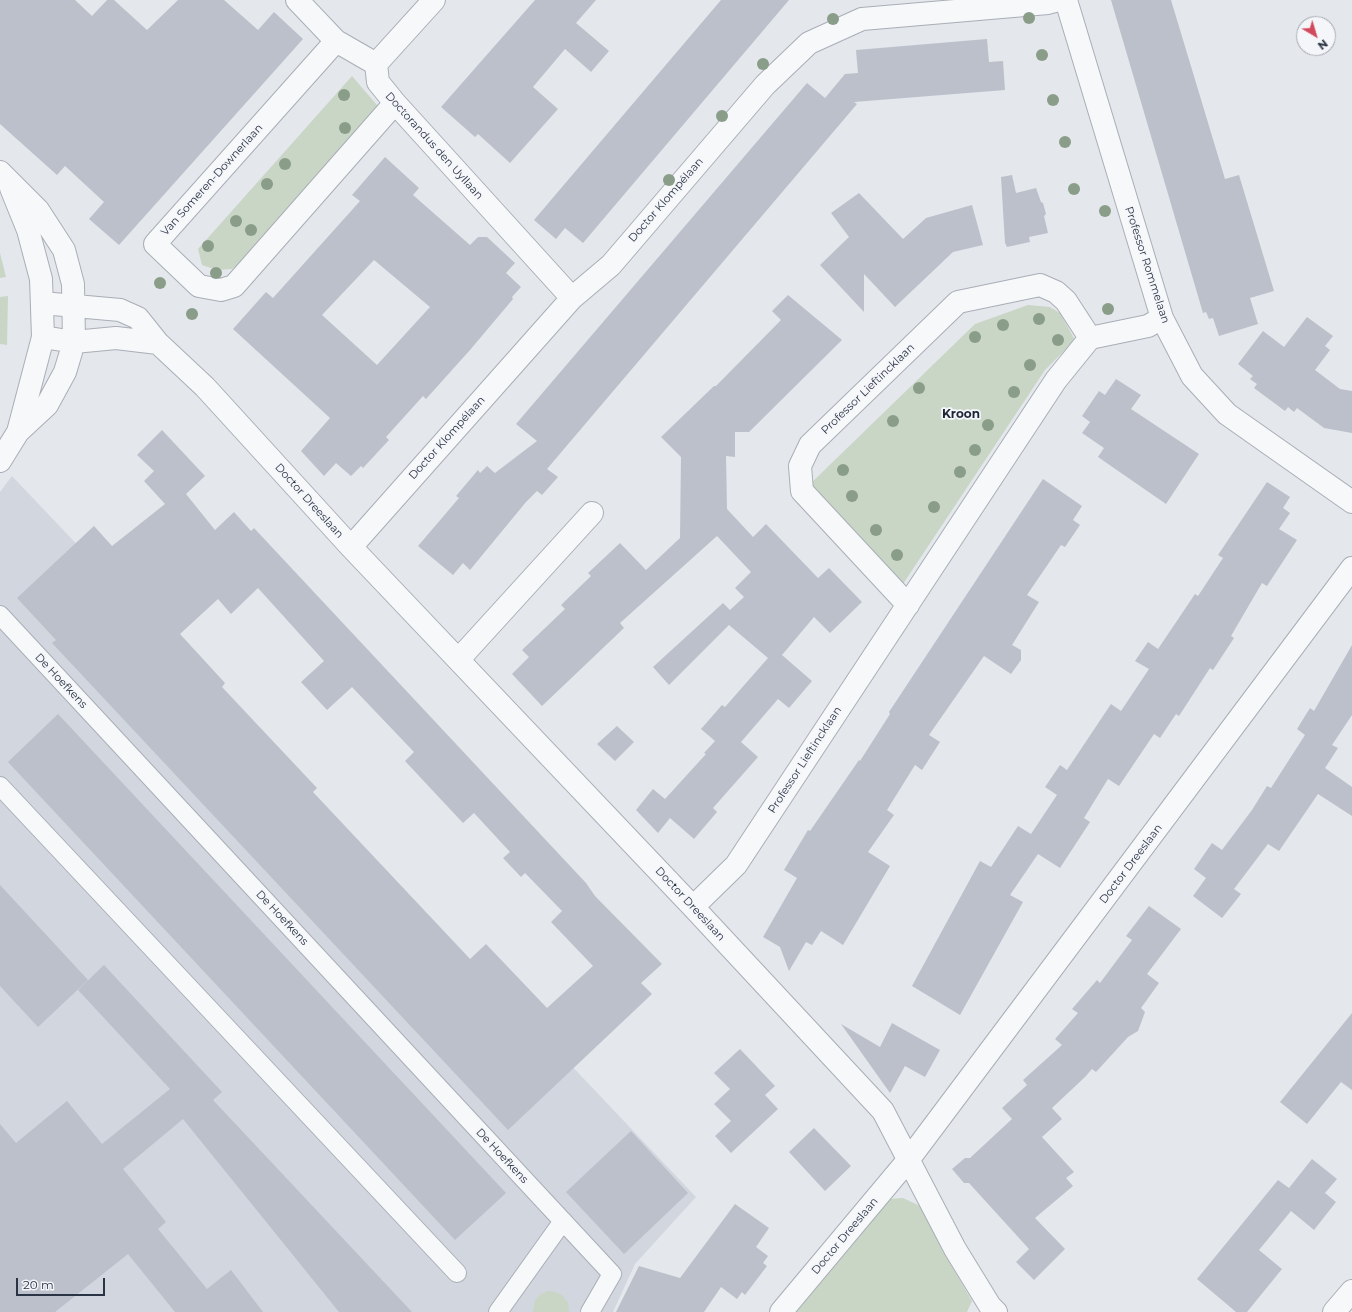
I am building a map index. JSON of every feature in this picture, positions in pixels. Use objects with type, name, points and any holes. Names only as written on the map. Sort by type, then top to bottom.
[{"type":"street","points":[[297,0],[336,41],[376,64],[434,0]]},
{"type":"street","name":"Doctor Klompélaan","points":[[351,547],[572,298],[611,265],[765,85],[809,43],[862,19],[1048,3],[1059,0]]},
{"type":"street","name":"Professor Rommelaan","points":[[1066,0],[1162,318],[1192,376],[1227,414],[1352,502]]},
{"type":"street","name":"Van Someren-Downerlaan","points":[[336,41],[155,244],[199,286],[221,290],[234,286],[395,103]]},
{"type":"street","name":"Doctorandus den Uyllaan","points":[[376,64],[378,82],[395,103],[572,298]]},
{"type":"street","points":[[4,177],[28,230],[41,279],[43,337],[18,432]]},
{"type":"street","points":[[0,461],[18,432],[47,404],[65,372],[74,342],[73,279],[64,250],[38,210],[4,177]]},
{"type":"street","name":"Professor Lieftincklaan","points":[[692,907],[736,865],[908,605],[1056,380],[1090,338],[1066,300],[1056,292],[1040,284],[958,302],[810,445],[800,466],[802,491],[908,605]]},
{"type":"street","name":"Doctor Dreeslaan","points":[[42,303],[120,310],[138,318],[158,343],[205,387],[351,547],[459,659],[882,1111],[909,1159],[955,1249],[991,1310]]},
{"type":"street","points":[[1090,338],[1148,326],[1162,318]]},
{"type":"street","points":[[43,337],[74,342],[116,338],[158,343]]},
{"type":"street","points":[[459,659],[592,513]]},
{"type":"street","name":"Doctor Dreeslaan","points":[[781,1312],[909,1159],[1352,568]]},
{"type":"street","points":[[1334,1312],[1352,1291]]},
{"type":"lane","name":"De Hoefkens","points":[[0,615],[612,1274],[590,1312]]},
{"type":"lane","points":[[0,786],[458,1273]]},
{"type":"lane","points":[[498,1312],[563,1221]]},
{"type":"shaded area","points":[[12,476],[696,1197],[635,1264],[613,1312],[0,1312],[0,492]]},
{"type":"green space","points":[[352,76],[383,112],[250,255],[232,269],[217,270],[202,265],[198,249]]},
{"type":"green space","points":[[0,253],[6,277],[0,278]]},
{"type":"green space","points":[[8,296],[7,345],[0,344],[0,297]]},
{"type":"green space","points":[[1028,305],[1050,307],[1060,313],[1075,340],[1045,370],[901,587],[807,487],[975,324]]},
{"type":"green space","points":[[903,1198],[918,1205],[928,1214],[941,1248],[972,1301],[967,1312],[796,1312],[889,1199]]},
{"type":"green space","points":[[548,1291],[556,1292],[563,1296],[568,1303],[569,1312],[533,1312],[535,1300],[541,1294]]},
{"type":"building","points":[[0,0],[75,0],[92,16],[107,0],[114,0],[147,30],[178,0],[224,0],[258,30],[274,12],[303,39],[119,245],[89,219],[104,202],[65,166],[57,175],[0,124]]},
{"type":"building","points":[[535,0],[596,0],[576,23],[609,51],[591,72],[565,49],[533,87],[558,109],[510,163],[478,134],[475,137],[441,107]]},
{"type":"building","points":[[721,0],[789,0],[583,243],[565,228],[556,239],[534,220]]},
{"type":"building","points":[[1111,0],[1171,0],[1225,179],[1239,175],[1274,291],[1250,298],[1258,324],[1219,336],[1213,318],[1209,319],[1206,312],[1203,313]]},
{"type":"building","points":[[987,39],[989,62],[1003,61],[1005,90],[854,102],[857,104],[547,469],[558,477],[542,495],[537,491],[526,502],[470,570],[463,563],[453,575],[418,546],[459,498],[456,496],[478,470],[480,473],[487,466],[495,473],[537,441],[516,424],[807,83],[825,98],[845,74],[858,73],[856,50]]},
{"type":"building","points":[[385,157],[419,188],[413,195],[470,245],[478,237],[487,237],[515,263],[506,273],[521,287],[512,297],[513,299],[470,350],[426,399],[423,396],[386,437],[389,440],[363,468],[361,466],[351,476],[336,463],[324,476],[301,451],[330,418],[233,329],[266,292],[273,298],[360,201],[352,195]],"holes":[[[374,260],[430,307],[377,365],[322,315]]]},
{"type":"building","points":[[1012,175],[1016,193],[1036,188],[1046,214],[1044,216],[1048,233],[1029,237],[1030,242],[1007,247],[1005,243],[1001,177]]},
{"type":"building","points":[[859,193],[903,239],[926,218],[972,205],[983,245],[953,252],[895,307],[864,274],[864,312],[820,265],[849,237],[831,213]]},
{"type":"building","points":[[788,295],[842,340],[749,432],[735,432],[735,457],[726,456],[727,509],[753,537],[766,524],[818,578],[829,568],[862,602],[830,633],[814,617],[782,655],[812,681],[789,708],[778,699],[741,742],[758,757],[713,808],[717,812],[694,839],[670,818],[658,833],[636,810],[653,789],[665,799],[706,754],[704,753],[715,741],[701,729],[722,705],[725,707],[768,658],[729,625],[669,685],[653,667],[723,603],[730,610],[744,597],[735,588],[751,572],[717,536],[620,623],[624,628],[542,706],[512,674],[529,657],[522,650],[565,609],[561,605],[591,576],[588,573],[620,543],[646,570],[680,538],[681,457],[661,437],[714,386],[716,386],[781,320],[772,311]]},
{"type":"building","points":[[1307,317],[1333,336],[1325,346],[1330,350],[1315,370],[1340,389],[1352,391],[1352,433],[1324,428],[1297,408],[1294,412],[1288,407],[1285,411],[1254,388],[1257,384],[1250,379],[1253,376],[1238,364],[1263,331],[1284,347]]},
{"type":"building","points":[[1116,379],[1141,395],[1131,409],[1199,454],[1166,504],[1098,457],[1104,448],[1082,433],[1090,422],[1082,416],[1099,391],[1105,395]]},
{"type":"building","points":[[162,430],[205,476],[186,494],[215,530],[234,512],[251,531],[254,528],[586,883],[595,896],[662,964],[641,983],[652,994],[508,1130],[52,643],[56,640],[17,598],[94,526],[112,546],[165,504],[144,481],[154,471],[137,455]],"holes":[[[258,588],[324,661],[301,682],[327,710],[352,687],[414,752],[405,761],[463,823],[474,813],[510,852],[503,858],[521,877],[525,873],[562,911],[551,922],[593,966],[547,1008],[486,944],[470,959],[313,792],[317,788],[222,687],[225,683],[180,634],[218,599],[231,614]]]},
{"type":"building","points":[[1043,479],[1082,506],[1073,520],[1080,525],[1065,547],[1061,545],[1027,595],[1039,602],[1012,645],[1021,650],[1021,660],[1011,674],[984,656],[929,735],[940,742],[922,770],[915,765],[887,810],[894,815],[868,852],[890,866],[843,945],[821,931],[812,945],[806,942],[789,971],[780,947],[763,937],[797,878],[784,870],[808,830],[810,831],[859,760],[860,761],[890,714],[889,712]]},
{"type":"building","points":[[1267,482],[1290,497],[1283,508],[1290,513],[1279,529],[1297,540],[1267,586],[1262,583],[1231,636],[1234,638],[1213,670],[1210,668],[1179,716],[1176,714],[1160,738],[1154,734],[1119,786],[1108,779],[1084,818],[1090,822],[1060,868],[1038,854],[1010,895],[1023,902],[960,1015],[912,986],[980,861],[991,867],[1018,826],[1031,834],[1057,795],[1045,787],[1060,765],[1067,770],[1111,704],[1121,711],[1149,669],[1135,661],[1148,642],[1158,649],[1195,594],[1198,596],[1223,558],[1218,555]]},
{"type":"building","points":[[1352,645],[1352,715],[1332,745],[1338,748],[1325,768],[1352,787],[1352,816],[1318,794],[1279,851],[1268,844],[1234,889],[1241,894],[1222,918],[1193,896],[1206,878],[1194,869],[1212,843],[1222,850],[1252,810],[1267,786],[1271,788],[1305,735],[1297,729],[1310,708],[1314,711]]},
{"type":"building","points":[[58,714],[506,1193],[455,1240],[8,762]]},
{"type":"building","points":[[617,726],[634,742],[615,761],[597,744]]},
{"type":"building","points":[[0,885],[88,980],[38,1027],[0,986]]},
{"type":"building","points":[[1149,906],[1181,929],[1147,974],[1159,983],[1141,1008],[1145,1012],[1138,1031],[1128,1037],[1096,1072],[1092,1069],[1052,1108],[1062,1119],[1042,1137],[1074,1172],[1066,1178],[1073,1186],[1035,1218],[1065,1249],[1034,1280],[1016,1262],[1029,1249],[969,1183],[964,1183],[952,1169],[965,1158],[970,1158],[1012,1119],[1002,1108],[1027,1085],[1023,1080],[1062,1045],[1055,1039],[1078,1013],[1072,1009],[1097,980],[1100,983],[1132,940],[1126,936]]},
{"type":"building","points":[[104,965],[222,1092],[213,1100],[412,1312],[339,1312],[183,1119],[123,1169],[166,1222],[158,1229],[207,1289],[231,1270],[263,1312],[175,1312],[128,1254],[55,1312],[0,1312],[0,1124],[16,1143],[67,1101],[102,1144],[170,1089],[78,990]]},
{"type":"building","points":[[1352,1013],[1352,1090],[1341,1082],[1307,1124],[1280,1102]]},
{"type":"building","points":[[892,1023],[940,1050],[925,1077],[905,1066],[890,1093],[841,1024],[880,1047]]},
{"type":"building","points":[[740,1049],[775,1086],[765,1095],[778,1109],[731,1153],[715,1136],[731,1121],[714,1104],[730,1089],[714,1073]]},
{"type":"building","points":[[814,1128],[851,1166],[825,1191],[789,1152]]},
{"type":"building","points":[[631,1131],[688,1193],[624,1254],[566,1192]]},
{"type":"building","points":[[1312,1159],[1337,1179],[1325,1193],[1336,1202],[1314,1230],[1291,1211],[1259,1250],[1282,1269],[1247,1312],[1236,1312],[1197,1279],[1278,1180],[1289,1188]]},
{"type":"building","points":[[735,1204],[769,1228],[756,1247],[768,1256],[763,1263],[767,1266],[745,1295],[742,1292],[737,1299],[721,1287],[704,1312],[616,1312],[639,1266],[680,1278]]},
{"type":"district","name":"Kroon","points":[[961,414]]}]
